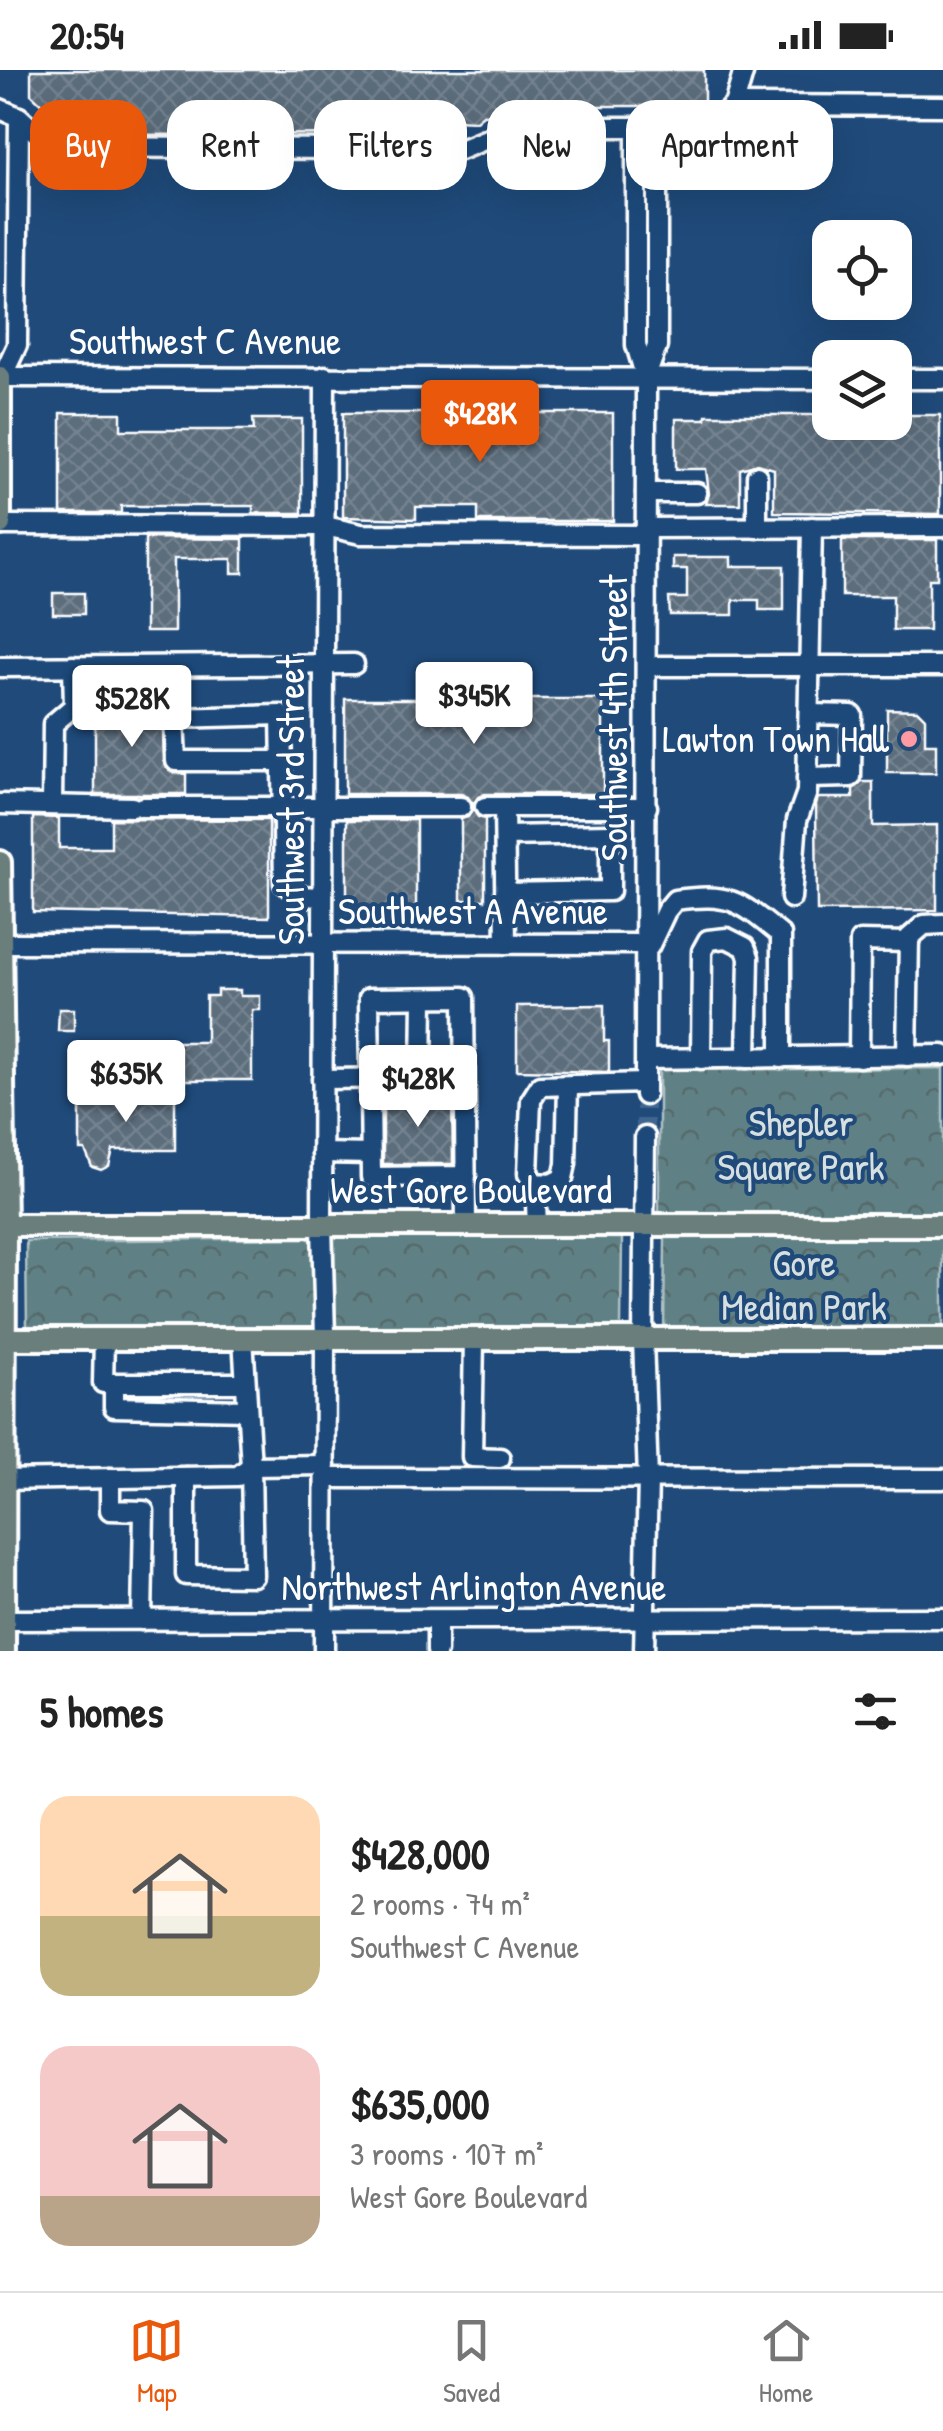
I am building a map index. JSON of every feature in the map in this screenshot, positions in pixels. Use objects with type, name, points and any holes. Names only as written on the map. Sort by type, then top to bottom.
[{"type":"main road","points":[[0,524],[1,375]]},
{"type":"main road","points":[[0,862],[4,1651]]},
{"type":"main road","name":"West Gore Boulevard","points":[[3,1225],[943,1225]]},
{"type":"main road","points":[[2,1340],[943,1339]]},
{"type":"street","points":[[736,100],[744,70]]},
{"type":"street","points":[[833,106],[943,106]]},
{"type":"street","points":[[0,109],[19,117],[43,139],[66,147],[460,150],[516,127],[626,127]]},
{"type":"street","points":[[1,375],[17,345],[19,117]]},
{"type":"street","name":"Southwest 4th Street","points":[[568,1086],[645,1089],[646,378],[636,345],[636,190]]},
{"type":"street","name":"Southwest 4th Street","points":[[646,378],[657,346],[657,190]]},
{"type":"street","name":"Southwest C Avenue","points":[[1,375],[812,379]]},
{"type":"street","name":"Southwest 3rd Street","points":[[324,1651],[325,376]]},
{"type":"street","points":[[912,379],[943,379]]},
{"type":"street","points":[[756,528],[757,476]]},
{"type":"street","points":[[646,493],[697,493]]},
{"type":"street","points":[[0,524],[325,526],[361,534],[943,527]]},
{"type":"street","points":[[792,898],[797,820],[807,792],[812,528]]},
{"type":"street","points":[[0,667],[354,664]]},
{"type":"street","points":[[52,804],[53,724],[74,706],[73,666]]},
{"type":"street","points":[[174,666],[176,760],[282,761]]},
{"type":"street","points":[[647,666],[943,666]]},
{"type":"street","points":[[807,778],[851,778],[852,715],[810,714]]},
{"type":"street","points":[[174,718],[281,715],[284,883],[300,896],[323,897]]},
{"type":"street","points":[[0,804],[461,806]]},
{"type":"street","points":[[506,944],[505,836],[494,807],[646,806]]},
{"type":"street","points":[[505,836],[610,834],[610,891],[506,893]]},
{"type":"street","points":[[646,949],[675,900],[714,895],[734,900],[760,918],[781,935],[781,1058]]},
{"type":"street","points":[[907,1056],[909,942],[915,930],[924,925],[943,924]]},
{"type":"street","points":[[701,1058],[702,951],[708,940],[728,938],[745,947],[748,957],[747,1058]]},
{"type":"street","points":[[859,1056],[860,941],[909,942]]},
{"type":"street","name":"Southwest A Avenue","points":[[1,943],[506,944],[646,949]]},
{"type":"street","points":[[466,1176],[371,1177],[369,998],[464,998],[466,1176],[466,1225]]},
{"type":"street","points":[[322,1079],[422,1078],[422,998]]},
{"type":"street","points":[[646,1059],[943,1056]]},
{"type":"street","points":[[536,1183],[551,1184],[563,1178],[568,1086],[540,1086],[532,1100],[528,1174],[536,1183],[537,1225]]},
{"type":"street","points":[[644,1651],[648,1479],[645,1137]]},
{"type":"street","points":[[322,1153],[370,1154]]},
{"type":"street","points":[[186,1477],[186,1575],[253,1576],[243,1338]]},
{"type":"street","points":[[474,1338],[472,1457],[500,1458]]},
{"type":"street","points":[[104,1339],[103,1383],[244,1384]]},
{"type":"street","points":[[114,1383],[114,1407],[246,1410]]},
{"type":"street","points":[[2,1480],[238,1476],[251,1466],[648,1479],[943,1479]]},
{"type":"street","points":[[142,1620],[144,1477]]},
{"type":"street","points":[[110,1478],[110,1510],[144,1510]]},
{"type":"street","name":"Northwest Arlington Avenue","points":[[2,1620],[943,1618]]},
{"type":"street","points":[[437,1620],[437,1651]]},
{"type":"green space","name":"Shepler Square Park","points":[[943,1068],[943,1220],[659,1221],[659,1070]]},
{"type":"green space","name":"Gore Median Park","points":[[334,1235],[622,1238],[621,1326],[336,1327]]},
{"type":"green space","name":"Gore Median Park","points":[[943,1236],[943,1331],[664,1334],[665,1238]]},
{"type":"green space","points":[[313,1238],[314,1326],[27,1332],[26,1241]]},
{"type":"building","points":[[31,70],[704,70],[704,100],[626,100],[626,106],[606,106],[606,100],[487,100],[487,115],[476,121],[467,121],[467,100],[314,100],[314,134],[294,134],[294,100],[167,100],[167,135],[147,135],[147,100],[37,100],[31,94]]},
{"type":"building","points":[[61,413],[121,413],[121,430],[254,430],[253,419],[302,419],[302,513],[253,513],[253,506],[121,506],[121,513],[61,513]]},
{"type":"building","points":[[343,413],[613,413],[613,521],[478,521],[478,507],[416,507],[416,519],[343,517]]},
{"type":"building","points":[[706,415],[812,415],[812,440],[912,440],[912,415],[940,415],[940,514],[774,512],[774,469],[758,464],[740,469],[740,504],[706,504],[706,469],[676,469],[676,419],[706,419]]},
{"type":"building","points":[[145,538],[243,539],[243,573],[232,573],[232,559],[174,559],[174,632],[145,632]]},
{"type":"building","points":[[842,540],[937,540],[937,579],[929,579],[929,630],[893,630],[893,596],[842,596]]},
{"type":"building","points":[[673,557],[731,557],[731,566],[784,566],[784,610],[759,610],[759,600],[733,600],[733,615],[670,615],[669,598],[687,598],[687,569],[673,569]]},
{"type":"building","points":[[53,593],[84,593],[84,614],[53,614]]},
{"type":"building","points":[[345,699],[603,699],[603,794],[485,794],[473,805],[461,794],[345,794]]},
{"type":"building","points":[[95,700],[162,700],[164,763],[171,772],[186,774],[186,794],[95,794]]},
{"type":"building","points":[[887,709],[917,710],[925,718],[925,744],[936,744],[936,773],[887,773]]},
{"type":"building","points":[[862,782],[873,782],[873,826],[937,825],[937,910],[817,911],[818,798],[853,798],[853,789]]},
{"type":"building","points":[[473,809],[485,819],[485,900],[461,900],[461,819]]},
{"type":"building","points":[[33,817],[59,818],[59,848],[111,848],[111,819],[269,820],[269,917],[33,912]]},
{"type":"building","points":[[347,820],[416,820],[416,913],[347,913]]},
{"type":"building","points":[[217,990],[240,990],[240,996],[260,996],[260,1010],[252,1010],[252,1080],[172,1080],[172,1042],[206,1042],[206,996],[217,996]]},
{"type":"building","points":[[604,1005],[609,1072],[517,1070],[517,1006]]},
{"type":"building","points":[[59,1009],[74,1009],[74,1031],[58,1031]]},
{"type":"building","points":[[80,1094],[175,1094],[175,1150],[113,1150],[109,1166],[101,1170],[92,1167],[85,1150],[80,1150]]},
{"type":"building","points":[[383,1095],[452,1095],[453,1164],[383,1164]]},
{"type":"tunnel","points":[[645,1095],[645,1137]]},
{"type":"place","name":"Lawton Town Hall","points":[[909,739]]}]
